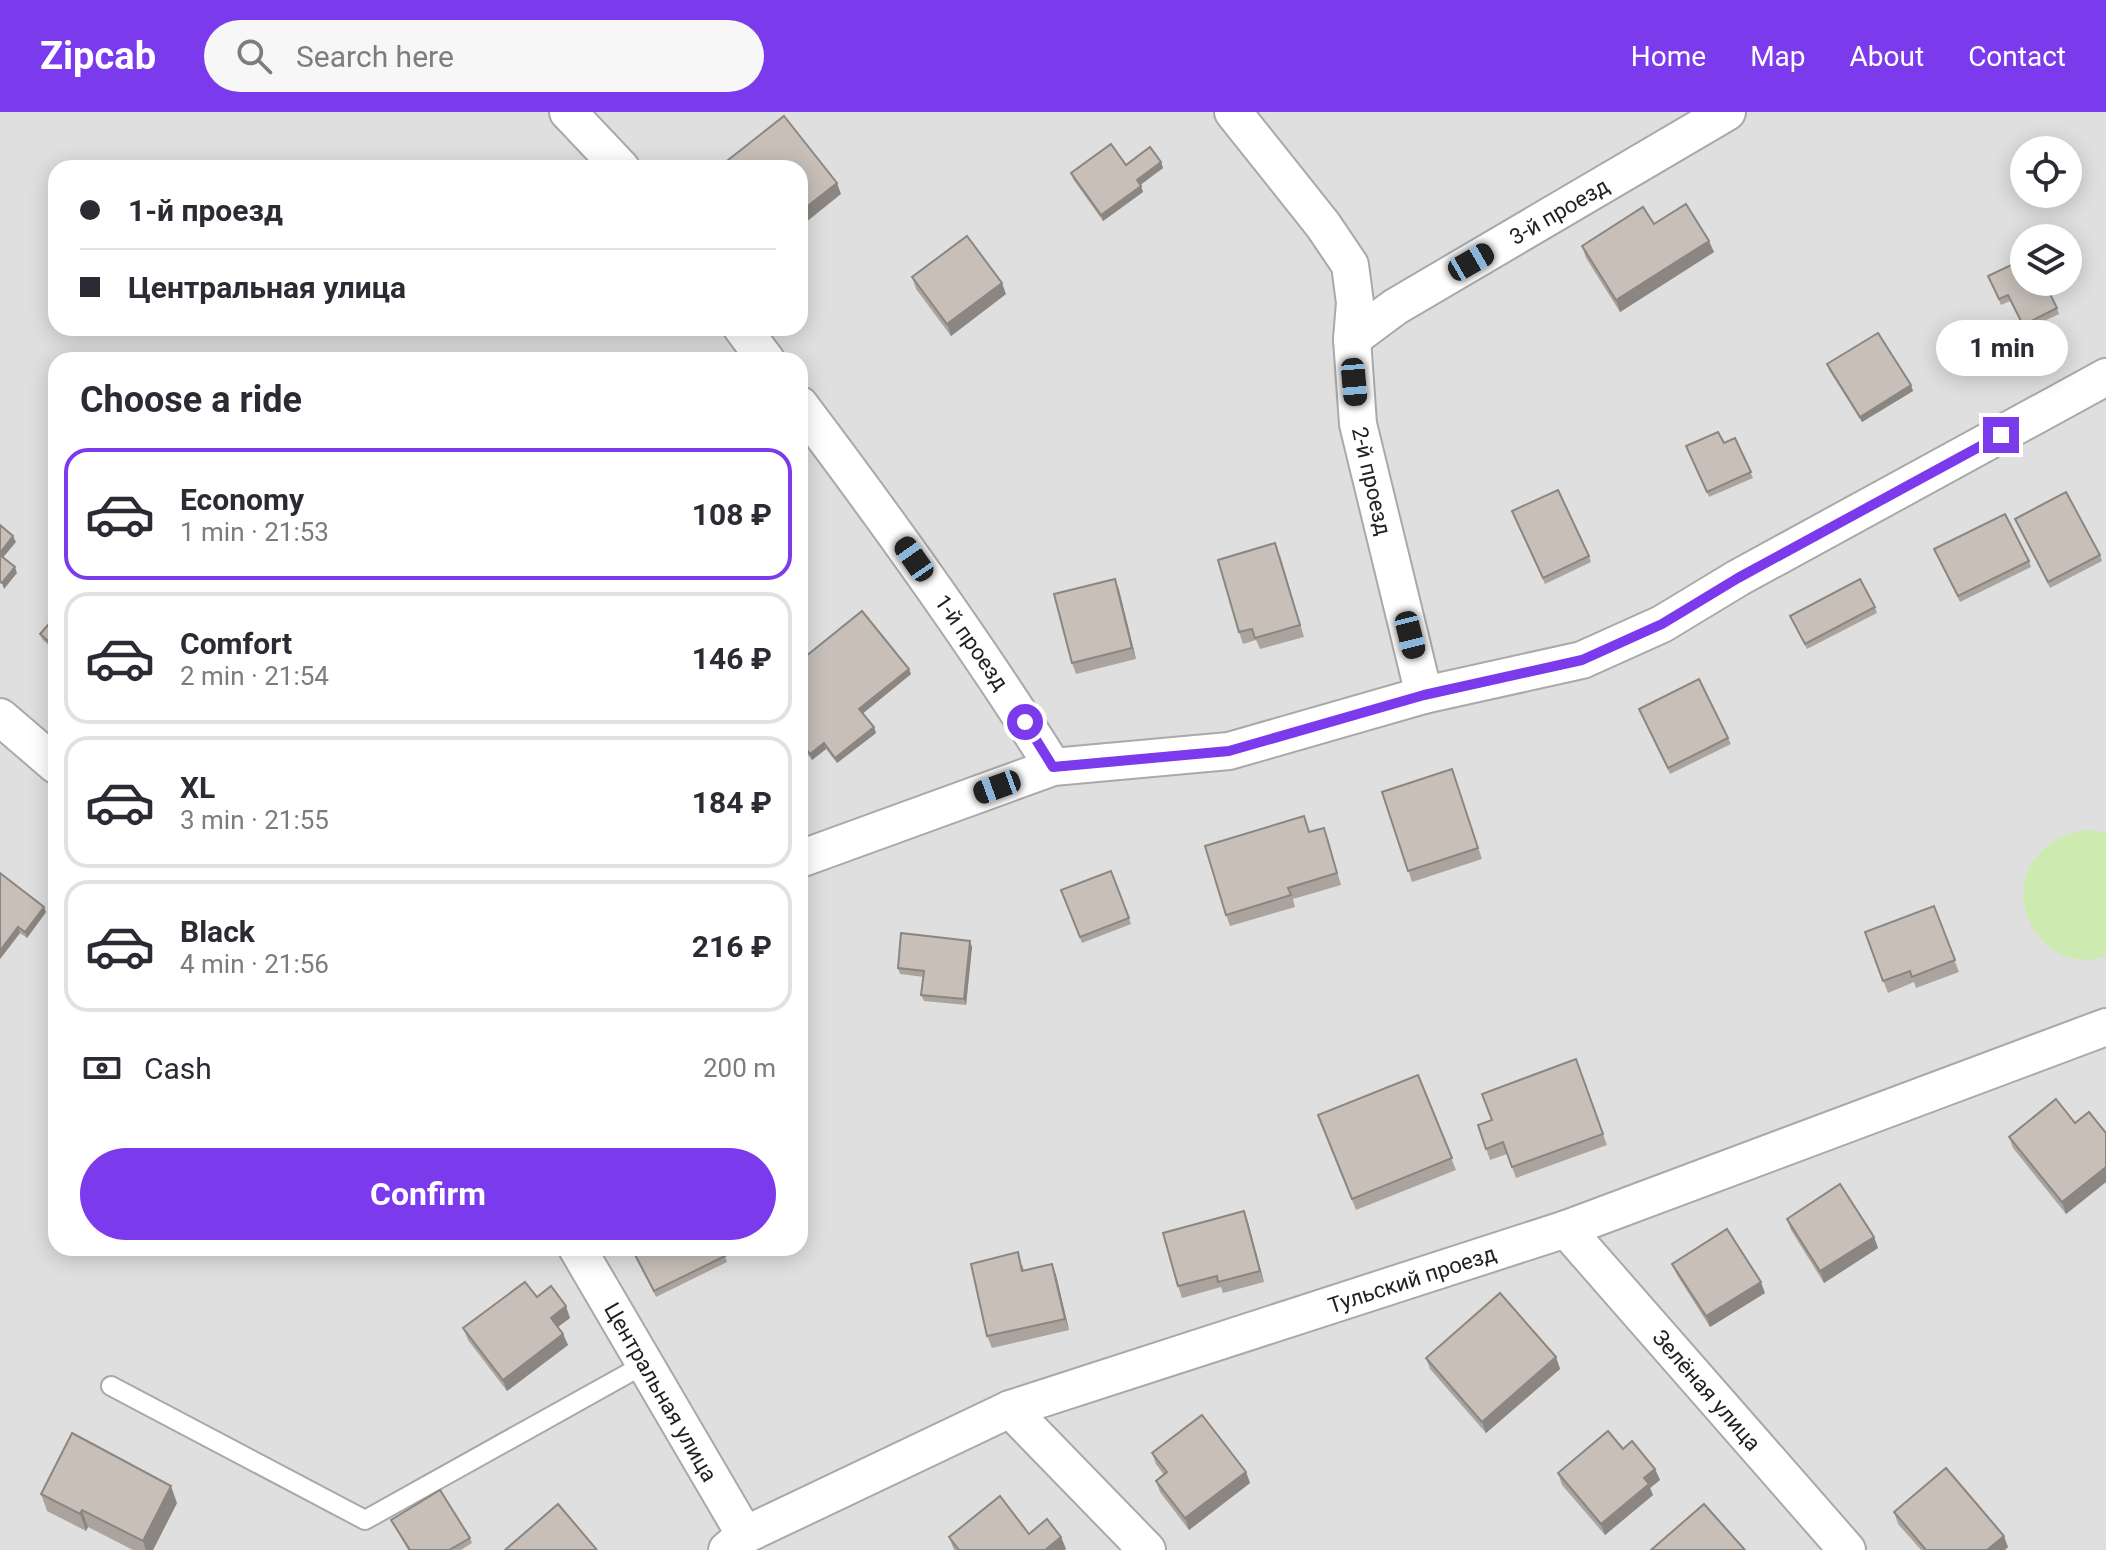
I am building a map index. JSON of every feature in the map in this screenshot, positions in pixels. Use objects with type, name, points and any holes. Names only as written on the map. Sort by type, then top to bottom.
[{"type":"street","points":[[568,112],[613,160]]},
{"type":"street","name":"2-й проезд","points":[[1233,112],[1323,225],[1350,265],[1355,303],[1352,339],[1358,424],[1424,695]]},
{"type":"street","name":"3-й проезд","points":[[1352,339],[1395,307],[1727,112]]},
{"type":"street","points":[[808,856],[1053,767],[1229,751],[1424,695],[1582,660],[1662,624],[1738,578],[2106,377]]},
{"type":"street","name":"1-й проезд","points":[[808,416],[881,512],[997,677],[1053,767]]},
{"type":"street","points":[[0,717],[48,758]]},
{"type":"street","name":"Тульский проезд","points":[[736,1543],[1010,1409],[1566,1229],[2106,1027]]},
{"type":"street","name":"Зелёная улица","points":[[1566,1229],[1847,1550]]},
{"type":"street","name":"Центральная улица","points":[[582,1256],[645,1364],[736,1543]]},
{"type":"street","points":[[1010,1409],[1147,1550]]},
{"type":"lane","points":[[111,1386],[365,1520],[645,1364]]},
{"type":"shaded area","points":[[0,112],[2106,112],[2106,1550],[0,1550]]},
{"type":"green space","points":[[2084,830],[2106,832],[2106,956],[2079,959],[2055,951],[2037,934],[2026,912],[2024,887],[2031,863],[2051,843]]},
{"type":"building","points":[[784,116],[837,183],[808,206],[808,160],[728,160]]},
{"type":"building","points":[[1111,144],[1126,165],[1150,147],[1161,162],[1137,180],[1141,186],[1101,215],[1071,173]]},
{"type":"building","points":[[1686,204],[1709,241],[1616,300],[1582,246],[1643,207],[1654,224]]},
{"type":"building","points":[[967,236],[1002,283],[947,324],[912,277]]},
{"type":"building","points":[[2010,266],[2010,296],[2051,296],[2057,308],[2023,325],[2008,295],[1999,299],[1988,276]]},
{"type":"building","points":[[1878,333],[1911,385],[1860,417],[1827,364]]},
{"type":"building","points":[[1718,432],[1724,443],[1735,438],[1751,472],[1707,492],[1686,446]]},
{"type":"building","points":[[1558,490],[1589,556],[1543,578],[1512,511]]},
{"type":"building","points":[[2066,492],[2100,555],[2048,582],[2015,519]]},
{"type":"building","points":[[2005,514],[2029,561],[1958,596],[1934,549]]},
{"type":"building","points":[[0,525],[13,536],[0,553]]},
{"type":"building","points":[[1275,543],[1300,625],[1255,638],[1252,629],[1239,632],[1218,560]]},
{"type":"building","points":[[0,555],[15,567],[2,583],[0,582]]},
{"type":"building","points":[[1115,579],[1132,648],[1072,663],[1054,594]]},
{"type":"building","points":[[1860,579],[1875,607],[1805,644],[1790,616]]},
{"type":"building","points":[[862,611],[909,669],[859,709],[874,727],[835,758],[824,743],[810,754],[808,752],[808,655]]},
{"type":"building","points":[[48,625],[48,641],[40,634]]},
{"type":"building","points":[[1699,679],[1728,738],[1668,768],[1639,709]]},
{"type":"building","points":[[1452,769],[1478,848],[1408,871],[1382,792]]},
{"type":"building","points":[[1304,816],[1309,832],[1324,828],[1337,873],[1288,888],[1291,895],[1226,915],[1205,846]]},
{"type":"building","points":[[1111,871],[1129,918],[1080,937],[1061,890]]},
{"type":"building","points":[[0,873],[44,907],[25,932],[18,927],[0,951]]},
{"type":"building","points":[[1934,906],[1955,960],[1912,977],[1910,971],[1883,981],[1865,932]]},
{"type":"building","points":[[901,933],[970,941],[964,999],[921,995],[924,971],[898,968]]},
{"type":"building","points":[[1576,1059],[1603,1134],[1512,1167],[1503,1142],[1486,1149],[1478,1125],[1492,1120],[1482,1094]]},
{"type":"building","points":[[1418,1075],[1452,1158],[1352,1199],[1318,1115]]},
{"type":"building","points":[[2056,1099],[2075,1123],[2089,1112],[2106,1133],[2106,1167],[2062,1202],[2009,1137]]},
{"type":"building","points":[[1840,1184],[1874,1237],[1820,1271],[1787,1219]]},
{"type":"building","points":[[1244,1211],[1260,1271],[1218,1282],[1217,1276],[1178,1286],[1163,1233]]},
{"type":"building","points":[[1727,1229],[1761,1282],[1706,1316],[1672,1264]]},
{"type":"building","points":[[1018,1252],[1022,1271],[1052,1264],[1065,1319],[987,1336],[971,1264]]},
{"type":"building","points":[[636,1256],[725,1256],[654,1291]]},
{"type":"building","points":[[525,1282],[537,1297],[551,1286],[566,1306],[551,1318],[563,1334],[503,1380],[463,1328]]},
{"type":"building","points":[[1500,1293],[1556,1357],[1482,1422],[1426,1358]]},
{"type":"building","points":[[1202,1415],[1246,1472],[1185,1518],[1156,1481],[1167,1472],[1152,1453]]},
{"type":"building","points":[[1608,1431],[1623,1449],[1632,1441],[1655,1469],[1644,1478],[1649,1484],[1601,1524],[1558,1473]]},
{"type":"building","points":[[72,1433],[171,1486],[143,1541],[82,1510],[80,1514],[41,1494]]},
{"type":"building","points":[[1946,1468],[2004,1536],[1987,1550],[1926,1550],[1894,1512]]},
{"type":"building","points":[[440,1490],[470,1538],[449,1550],[410,1550],[391,1520]]},
{"type":"building","points":[[1000,1496],[1029,1534],[1047,1519],[1061,1537],[1045,1550],[959,1550],[949,1537]]},
{"type":"building","points":[[558,1504],[597,1550],[505,1550]]},
{"type":"building","points":[[1704,1504],[1745,1550],[1651,1550]]},
{"type":"route","points":[[1025,722],[1053,767],[1229,751],[1424,695],[1582,660],[1662,624],[1738,578],[2001,435]]}]
